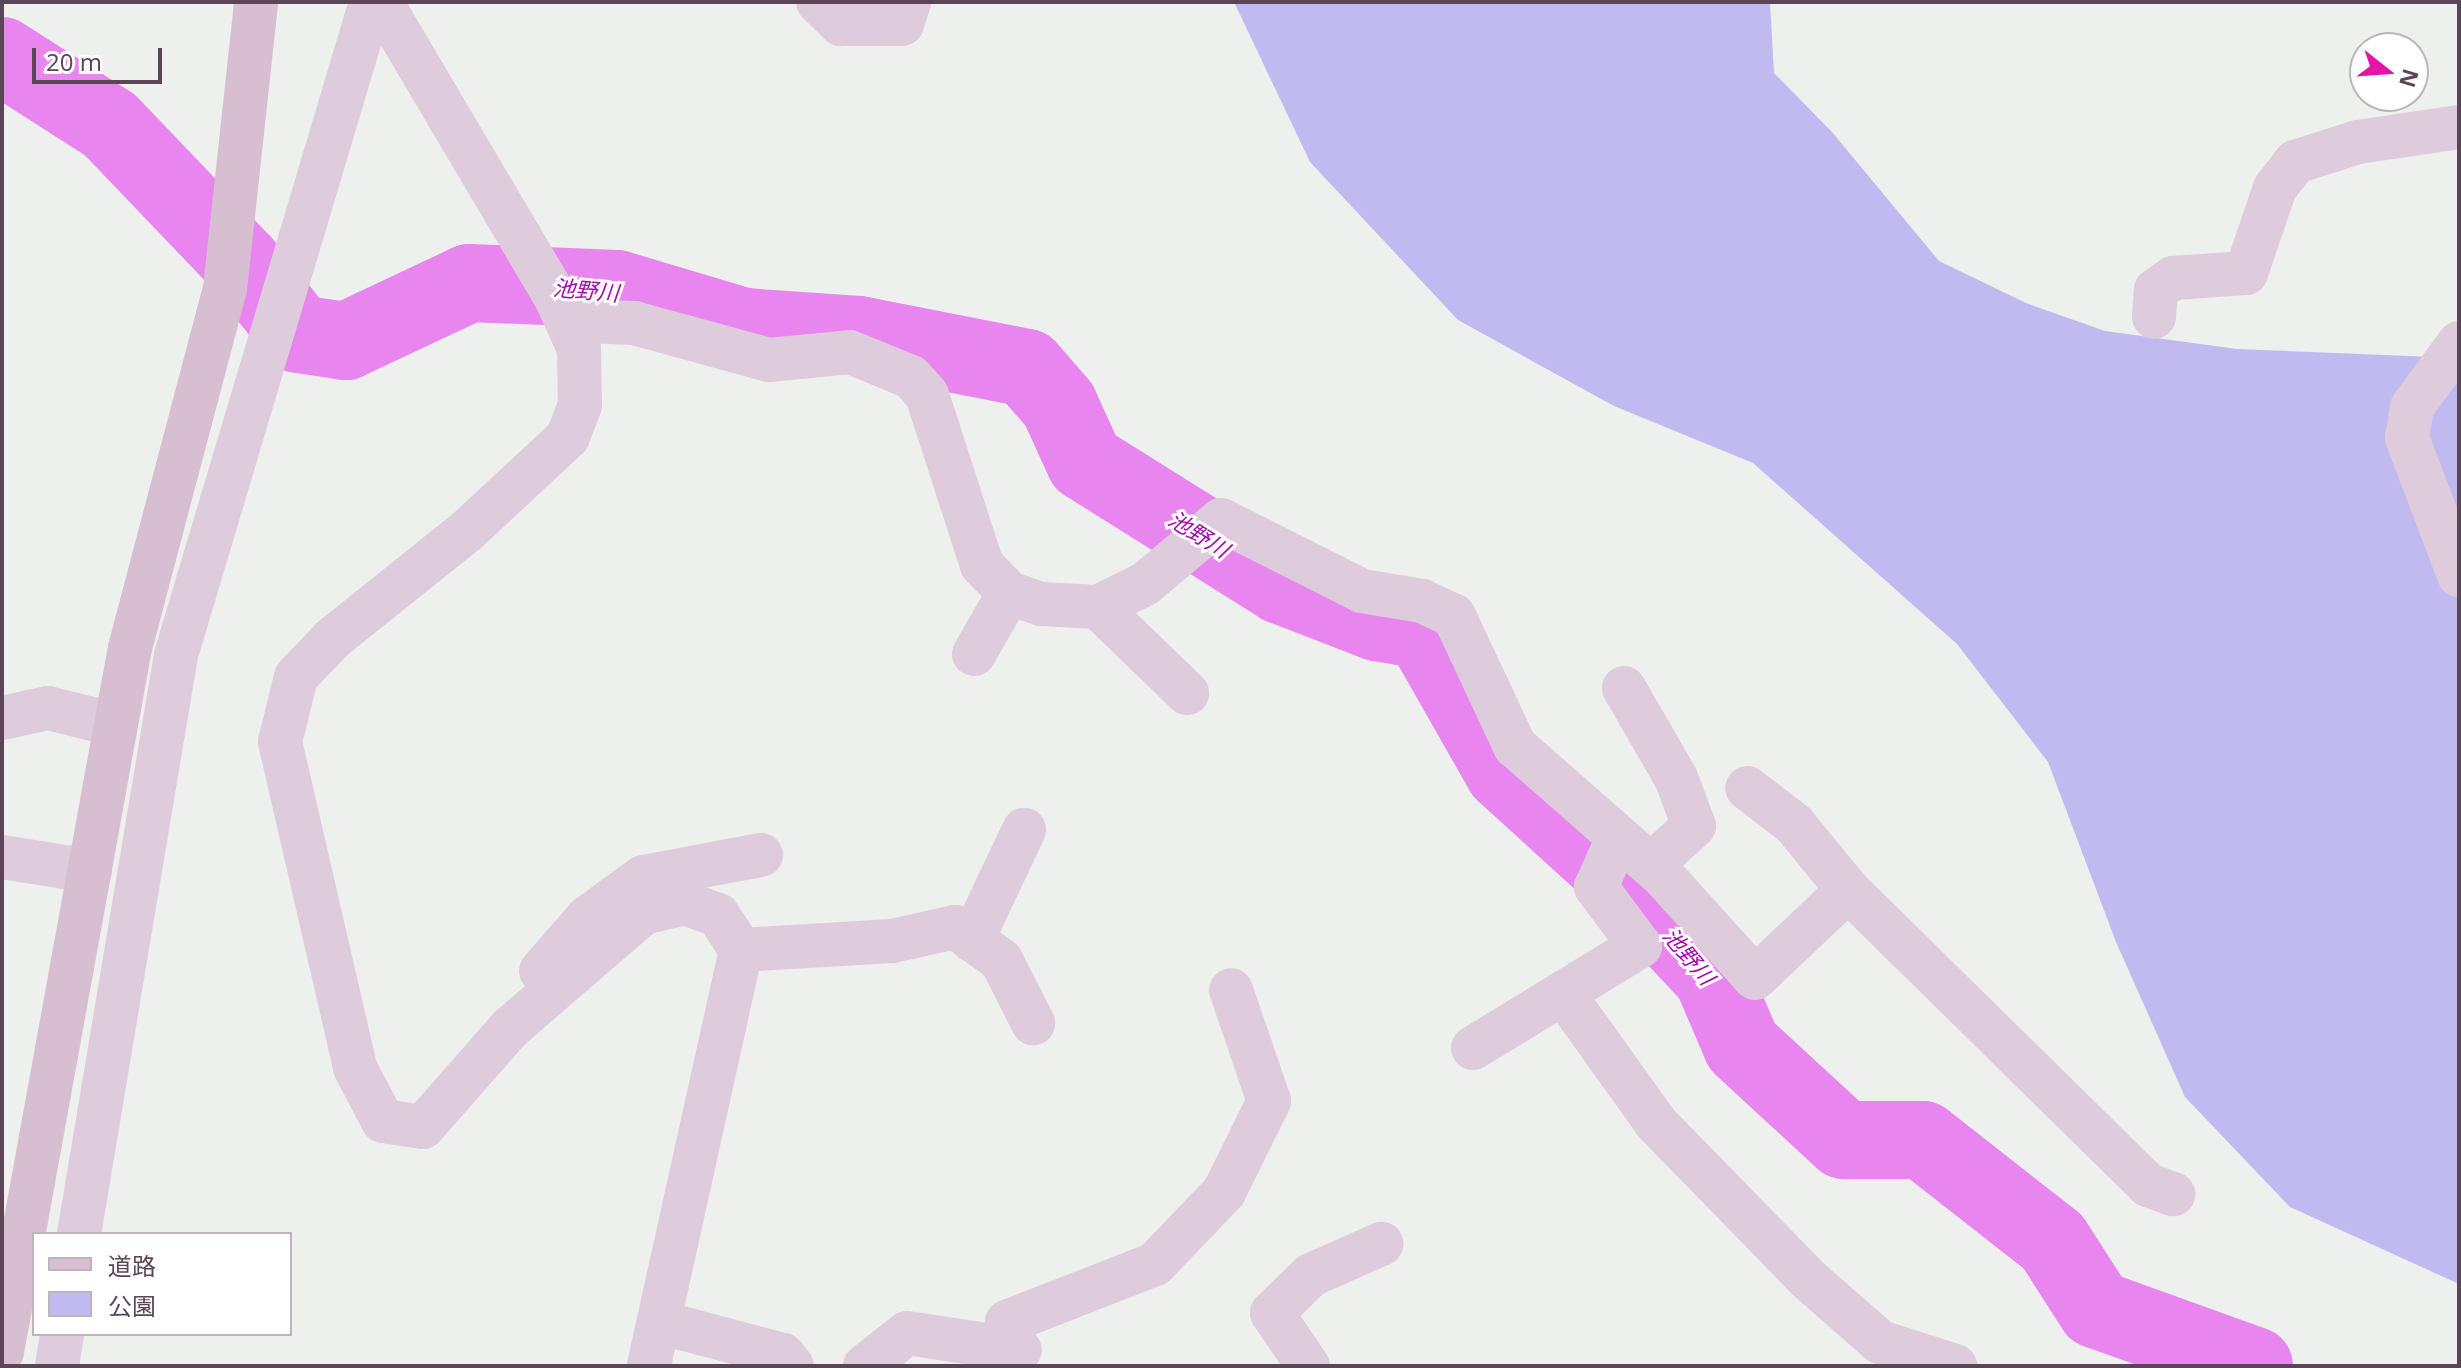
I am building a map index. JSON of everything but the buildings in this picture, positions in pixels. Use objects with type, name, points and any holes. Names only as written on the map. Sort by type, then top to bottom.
[{"type":"street","points":[[2,1352],[130,648],[225,289],[232,199],[256,2]]},
{"type":"street","points":[[818,2],[841,24],[902,24],[909,2]]},
{"type":"street","points":[[79,1232],[176,655],[266,342],[361,50],[391,10],[554,297],[579,349],[580,405],[568,437],[468,530],[323,649],[296,677],[280,742],[355,1068],[383,1121],[423,1127],[510,1028],[643,913],[685,903],[718,915],[741,950],[649,1366]]},
{"type":"street","points":[[2154,317],[2156,290],[2173,278],[2246,273],[2275,188],[2295,162],[2358,142],[2459,127]]},
{"type":"street","points":[[554,297],[634,323],[769,360],[850,352],[911,377],[927,395],[982,565],[1009,593],[1041,604],[1098,607],[1145,584],[1221,520],[1362,591],[1422,601],[1454,616],[1515,746],[1651,865],[1755,978],[1848,890]]},
{"type":"street","points":[[2459,343],[2412,407],[2407,438],[2459,575]]},
{"type":"street","points":[[974,654],[1009,593]]},
{"type":"street","points":[[1098,607],[1187,693]]},
{"type":"street","points":[[1624,688],[1676,778],[1694,826],[1651,865]]},
{"type":"street","points":[[2,718],[48,708],[116,725]]},
{"type":"street","points":[[1747,788],[1794,824],[1848,890],[2148,1185],[2173,1194]]},
{"type":"street","points":[[972,940],[1024,830]]},
{"type":"street","points":[[1473,1048],[1640,946],[1596,887],[1618,838]]},
{"type":"street","points":[[555,989],[541,971],[587,918],[643,877],[761,855]]},
{"type":"street","points":[[2,857],[90,871]]},
{"type":"street","points":[[741,950],[892,941],[955,927],[1001,960],[1033,1023]]},
{"type":"street","points":[[865,1366],[907,1333],[964,1354],[1014,1349],[1007,1322],[1155,1264],[1224,1192],[1269,1101],[1231,990]]},
{"type":"street","points":[[1563,993],[1656,1123],[1807,1278],[1880,1342],[1955,1366]]},
{"type":"street","points":[[1321,1363],[1272,1313],[1311,1275],[1381,1244]]},
{"type":"street","points":[[659,1322],[783,1355],[792,1366]]},
{"type":"street","points":[[57,1366],[62,1336]]},
{"type":"green space","points":[[1234,2],[1770,2],[1774,73],[1832,132],[1939,261],[2026,303],[2105,331],[2237,349],[2459,358],[2459,1284],[2290,1207],[2185,1097],[2116,942],[2048,762],[1957,644],[1753,463],[1614,406],[1458,320],[1310,162]]},
{"type":"waterway","name":"池野川","points":[[2,56],[110,125],[242,263],[298,334],[346,341],[469,283],[617,289],[744,327],[859,335],[1027,368],[1059,405],[1085,462],[1281,585],[1377,622],[1423,630],[1504,772],[1617,875],[1712,976],[1742,1046],[1844,1140],[1923,1140],[2053,1242],[2096,1309],[2254,1366]]}]
